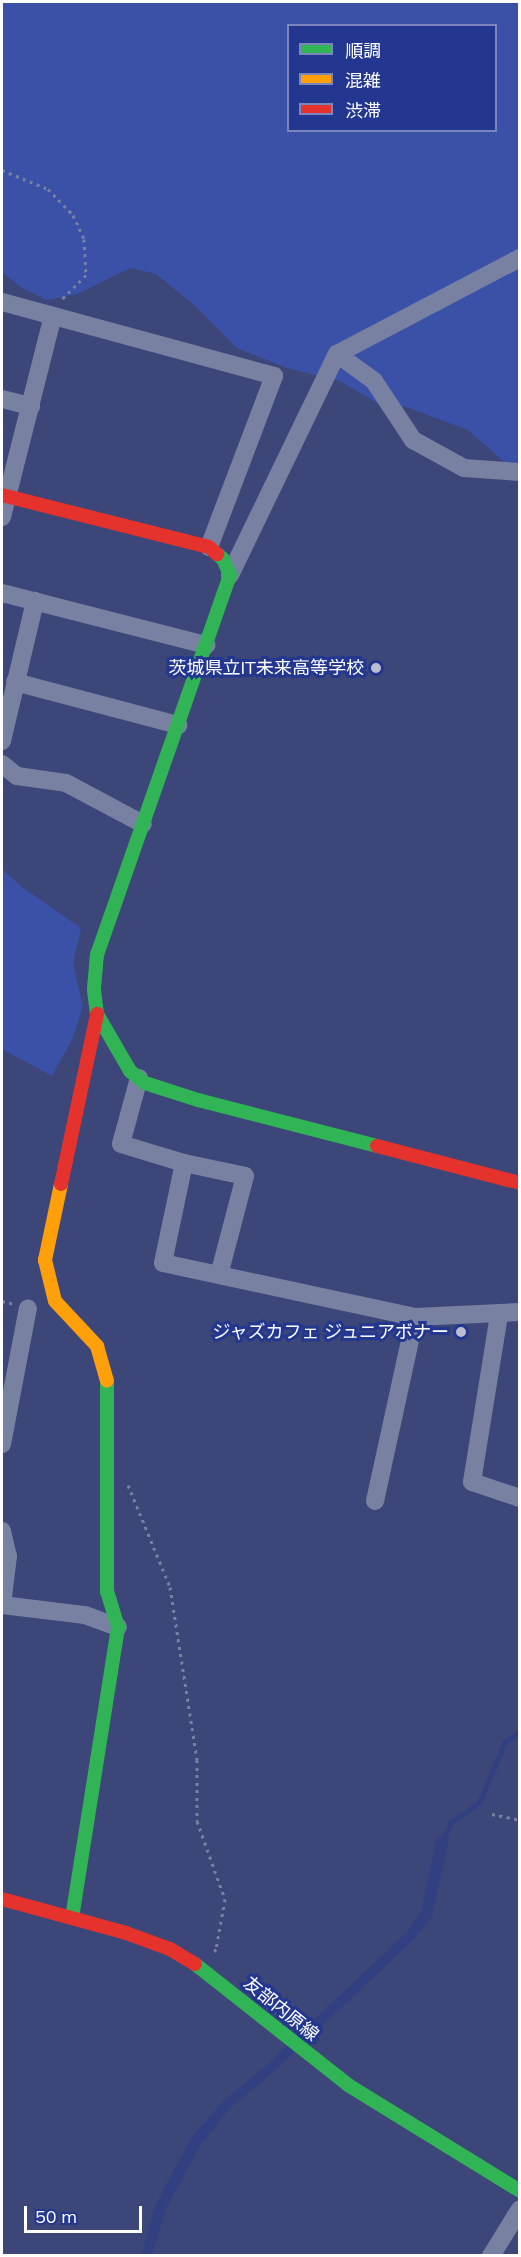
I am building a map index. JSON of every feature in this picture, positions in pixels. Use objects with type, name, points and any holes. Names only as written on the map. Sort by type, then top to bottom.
[{"type":"street","points":[[72,1918],[118,1627],[107,1592],[107,1380],[97,1346],[54,1301],[45,1260],[97,1014],[94,990],[97,954],[230,575],[337,354],[519,258]]},
{"type":"street","points":[[2,302],[274,376],[209,547]]},
{"type":"street","points":[[2,517],[5,495],[31,406],[53,316]]},
{"type":"street","points":[[337,354],[374,381],[413,440],[464,468],[519,472]]},
{"type":"street","points":[[2,399],[31,406]]},
{"type":"street","points":[[5,495],[209,547],[223,559],[230,575]]},
{"type":"street","points":[[2,593],[206,645]]},
{"type":"street","points":[[2,741],[35,601]]},
{"type":"street","points":[[15,682],[178,725]]},
{"type":"street","points":[[2,764],[17,776],[66,783],[143,824]]},
{"type":"street","points":[[97,1014],[130,1071],[145,1083],[198,1100],[519,1183]]},
{"type":"street","points":[[139,1078],[121,1144],[245,1176],[219,1275]]},
{"type":"street","points":[[184,1162],[163,1263],[415,1317],[499,1315],[519,1312]]},
{"type":"street","points":[[2,1444],[28,1308]]},
{"type":"street","points":[[499,1315],[472,1482],[519,1498]]},
{"type":"street","points":[[375,1501],[415,1317]]},
{"type":"street","points":[[2,1531],[8,1556],[2,1605],[84,1615],[118,1627]]},
{"type":"street","name":"友部内原線","points":[[2,1899],[155,1942],[202,1969],[348,2085],[519,2191]]},
{"type":"street","points":[[491,2256],[519,2209]]},
{"type":"path","points":[[2,170],[48,189],[74,215],[84,239],[86,275],[60,302],[53,316]]},
{"type":"path","points":[[127,1484],[170,1587],[197,1760],[197,1821],[225,1899],[216,1949],[202,1969]]},
{"type":"path","points":[[492,1814],[519,1820]]},
{"type":"shaded area","points":[[2,2],[519,2],[519,475],[468,430],[406,407],[377,403],[340,381],[287,368],[237,348],[193,304],[156,274],[130,268],[77,294],[47,300],[22,288],[2,272]]},
{"type":"shaded area","points":[[2,869],[22,887],[81,928],[73,964],[83,1006],[73,1038],[52,1076],[2,1049]]},
{"type":"shaded area","points":[[437,1837],[449,1839],[432,1917],[415,1938],[269,2076],[229,2109],[200,2146],[166,2209],[152,2255],[141,2256],[155,2206],[190,2140],[222,2102],[262,2069],[407,1932],[421,1912]]},
{"type":"waterway","points":[[442,1843],[450,1823],[479,1803],[505,1742],[520,1732]]},
{"type":"traffic: fast","points":[[217,554],[223,559],[230,575],[97,954],[94,990],[97,1014],[130,1071],[145,1083],[198,1100],[377,1146]]},
{"type":"traffic: fast","points":[[72,1918],[118,1627],[107,1592],[107,1381]]},
{"type":"traffic: fast","points":[[195,1964],[348,2085],[520,2191]]},
{"type":"traffic: slow","points":[[61,1184],[45,1260],[55,1301],[97,1346],[107,1381]]},
{"type":"traffic: jam","points":[[2,495],[209,547],[217,554]]},
{"type":"traffic: jam","points":[[61,1184],[97,1014]]},
{"type":"traffic: jam","points":[[377,1146],[520,1183]]},
{"type":"traffic: jam","points":[[2,1899],[126,1933],[170,1949],[195,1964]]},
{"type":"place","name":"茨城県立IT未来高等学校","points":[[376,668]]},
{"type":"place","name":"ジャズカフェ ジュニアボナー","points":[[461,1332]]}]
